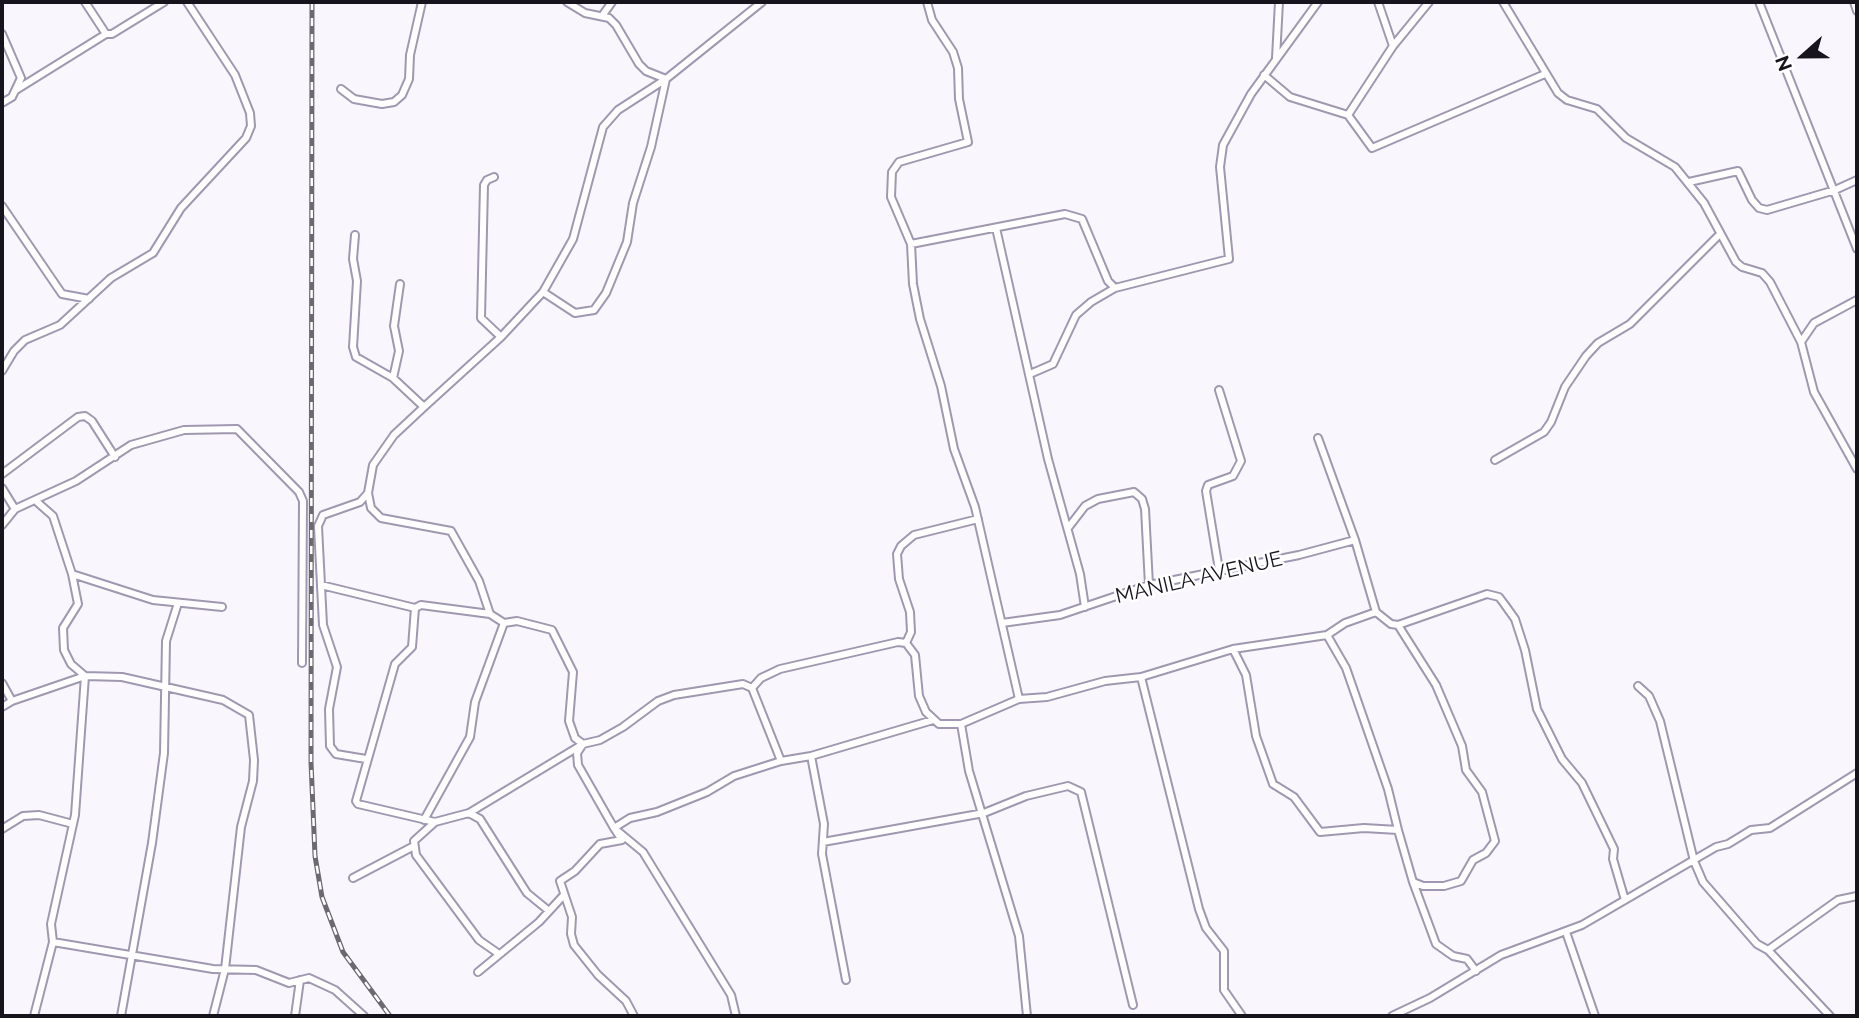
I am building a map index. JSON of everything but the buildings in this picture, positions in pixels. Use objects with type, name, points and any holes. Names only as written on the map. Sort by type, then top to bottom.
[{"type":"street","points":[[85,2],[106,34]]},
{"type":"street","points":[[2,103],[16,90],[106,34],[112,34],[164,2]]},
{"type":"street","points":[[2,371],[14,351],[25,340],[60,326],[111,278],[153,253],[181,208],[246,138],[251,126],[250,113],[228,61],[187,2]]},
{"type":"street","points":[[341,89],[354,99],[382,104],[394,102],[402,95],[409,79],[410,55],[422,2]]},
{"type":"street","points":[[567,2],[585,13],[602,16],[616,25],[646,71],[666,79]]},
{"type":"street","points":[[602,16],[612,2]]},
{"type":"street","points":[[490,614],[479,581],[451,531],[381,518],[371,508],[368,493],[373,465],[394,435],[500,337],[543,292],[573,239],[603,127],[618,110],[666,79],[762,2]]},
{"type":"street","points":[[927,2],[932,20],[953,52],[958,68],[959,99],[968,142],[908,157],[899,162],[892,172],[891,197],[911,244],[913,284],[920,319],[942,386],[954,449],[978,519],[1019,699]]},
{"type":"street","points":[[1276,60],[1279,2]]},
{"type":"street","points":[[1030,374],[1053,364],[1076,315],[1091,302],[1115,288],[1229,259],[1220,156],[1223,145],[1264,75],[1318,2]]},
{"type":"street","points":[[1378,2],[1393,46]]},
{"type":"street","points":[[1348,115],[1393,46],[1429,2]]},
{"type":"street","points":[[1503,2],[1558,93],[1567,100],[1597,109],[1626,138],[1675,167],[1689,182],[1736,262],[1742,267],[1762,273],[1770,282],[1801,342],[1814,392],[1857,469]]},
{"type":"street","points":[[1759,2],[1857,249]]},
{"type":"street","points":[[1854,2],[1857,11]]},
{"type":"street","points":[[2,34],[22,78],[16,90]]},
{"type":"street","points":[[1264,75],[1290,97],[1348,115],[1368,146],[1377,148],[1545,74]]},
{"type":"street","points":[[543,292],[575,313],[594,310],[606,293],[627,242],[633,202],[651,147],[666,79]]},
{"type":"street","points":[[1689,182],[1738,172],[1752,200],[1759,208],[1767,210],[1835,190],[1857,180]]},
{"type":"street","points":[[494,177],[487,180],[485,185],[481,318],[500,337]]},
{"type":"street","points":[[2,206],[62,293],[89,299]]},
{"type":"street","points":[[911,244],[1065,214],[1082,219],[1108,281],[1115,288]]},
{"type":"street","points":[[996,228],[1085,607]]},
{"type":"street","points":[[1495,460],[1544,432],[1565,387],[1586,356],[1598,343],[1630,324],[1720,234]]},
{"type":"street","points":[[355,235],[353,259],[357,281],[353,347],[356,357],[393,378],[424,407]]},
{"type":"street","points":[[393,378],[399,351],[394,326],[400,284]]},
{"type":"street","points":[[1801,342],[1814,323],[1857,300]]},
{"type":"street","points":[[1219,390],[1241,461],[1233,476],[1208,485],[1206,491],[1219,570]]},
{"type":"street","points":[[2,474],[78,417],[85,416],[92,421],[115,457]]},
{"type":"street","points":[[2,525],[15,509],[36,501],[115,457],[131,445],[184,429],[237,429],[299,492],[303,501],[302,663]]},
{"type":"street","points":[[1318,438],[1355,540],[1376,612],[1391,624],[1398,625],[1487,594],[1499,597],[1515,619],[1537,709],[1562,759],[1582,783],[1614,849],[1613,859],[1625,900]]},
{"type":"street","points":[[2,488],[15,509]]},
{"type":"street","points":[[1068,528],[1085,506],[1098,499],[1134,492],[1142,499],[1145,509],[1149,585]]},
{"type":"street","points":[[366,759],[336,754],[330,746],[329,709],[337,667],[323,625],[318,526],[323,515],[360,502],[368,493]]},
{"type":"street","points":[[36,501],[53,516],[72,574],[78,604],[63,628],[64,650],[71,664],[85,676]]},
{"type":"street","points":[[906,643],[911,632],[910,612],[899,579],[897,554],[901,546],[914,536],[978,519]]},
{"type":"street","name":"MANILA AVENUE","points":[[1002,623],[1060,615],[1149,585],[1299,555],[1355,540]]},
{"type":"street","points":[[72,574],[153,600],[222,607]]},
{"type":"street","points":[[320,585],[415,608],[421,605],[490,614],[504,623],[517,621],[552,630],[573,672],[569,721],[575,738],[583,744]]},
{"type":"street","points":[[121,1016],[134,954],[164,753],[166,641],[178,603]]},
{"type":"street","points":[[415,608],[412,647],[395,664],[380,723],[356,795],[358,804],[424,820],[435,822],[469,813],[583,744],[600,740],[658,701],[674,695],[732,684],[752,688]]},
{"type":"street","points":[[906,643],[917,665],[919,696],[933,720],[939,723],[961,724],[1019,699],[1047,697],[1105,681],[1141,677],[1233,649],[1326,635],[1345,623],[1376,612]]},
{"type":"street","points":[[424,820],[470,737],[475,702],[504,623]]},
{"type":"street","points":[[1398,625],[1436,685],[1462,746],[1466,770],[1482,792],[1496,841],[1486,853],[1473,860],[1461,881],[1436,887],[1413,882]]},
{"type":"street","points":[[1326,635],[1346,668],[1388,789],[1413,882],[1436,944],[1453,956],[1467,959],[1476,971]]},
{"type":"street","points":[[752,688],[761,678],[780,669],[898,642],[906,643]]},
{"type":"street","points":[[1233,649],[1246,675],[1256,736],[1273,784],[1294,797],[1320,832],[1364,828],[1398,830]]},
{"type":"street","points":[[34,1016],[53,942],[51,924],[74,824],[85,676]]},
{"type":"street","points":[[2,707],[12,701],[85,676],[122,677],[223,700],[241,709],[251,724],[253,781],[241,827],[225,969],[213,1016]]},
{"type":"street","points":[[1141,677],[1199,909],[1206,928],[1224,951],[1224,990],[1242,1016]]},
{"type":"street","points":[[2,683],[12,701]]},
{"type":"street","points":[[1638,686],[1649,696],[1660,721],[1694,861],[1703,882],[1757,944],[1768,950],[1830,1016]]},
{"type":"street","points":[[752,688],[781,761]]},
{"type":"street","points":[[614,828],[630,818],[657,812],[707,792],[734,776],[933,720]]},
{"type":"street","points":[[961,724],[969,771],[984,813],[1019,936],[1027,1016]]},
{"type":"street","points":[[583,744],[577,753],[578,765],[622,840],[596,847],[575,871],[560,881],[572,917],[571,934],[574,945],[598,975],[626,1001],[634,1016]]},
{"type":"street","points":[[811,756],[824,824],[822,854],[846,981]]},
{"type":"street","points":[[1392,1016],[1476,971],[1500,955],[1566,932],[1751,830],[1770,828],[1857,773]]},
{"type":"street","points":[[823,842],[984,813],[1026,796],[1068,786],[1081,792],[1133,1005]]},
{"type":"street","points":[[469,813],[480,819],[527,893],[549,911]]},
{"type":"street","points":[[2,829],[23,816],[39,815],[74,824]]},
{"type":"street","points":[[435,822],[414,841],[416,855],[479,940],[499,954]]},
{"type":"street","points":[[614,828],[643,852],[731,995],[736,1016]]},
{"type":"street","points":[[353,878],[414,846]]},
{"type":"street","points":[[478,972],[563,896]]},
{"type":"street","points":[[1768,950],[1838,900],[1857,896]]},
{"type":"street","points":[[1566,932],[1595,1016]]},
{"type":"street","points":[[53,942],[134,954],[153,960],[256,970],[289,982],[309,978],[335,990],[364,1016]]},
{"type":"street","points":[[295,1016],[300,980]]},
{"type":"railway","points":[[312,2],[311,762],[315,856],[322,897],[343,952],[390,1016]]}]
